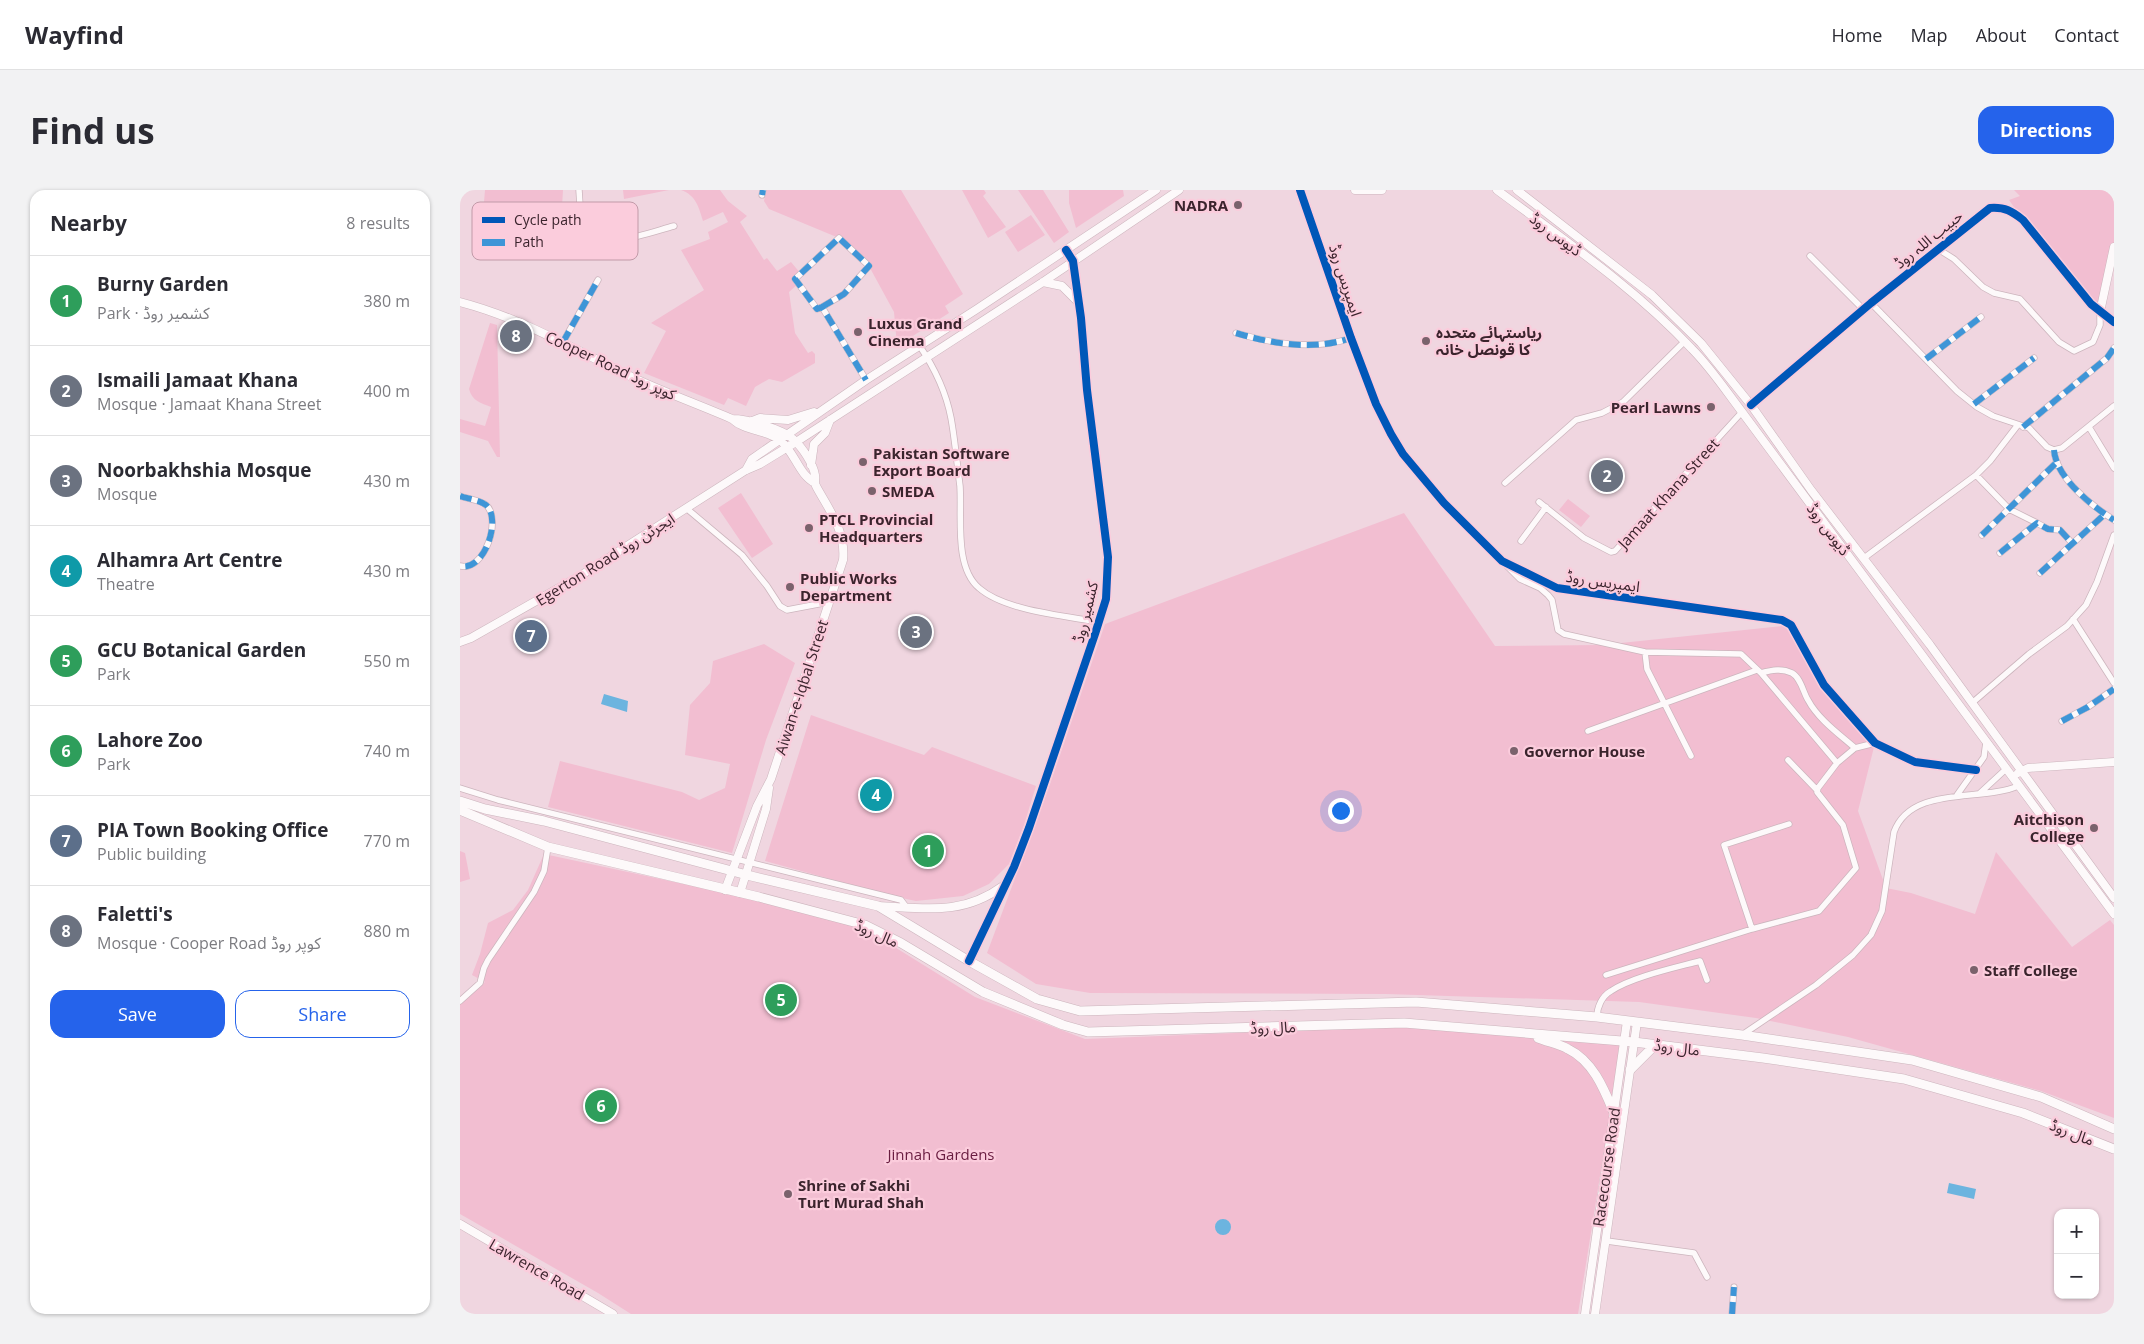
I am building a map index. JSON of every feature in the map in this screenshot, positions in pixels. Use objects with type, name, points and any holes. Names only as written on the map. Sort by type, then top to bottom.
[{"type":"main road","points":[[746,470],[752,459],[821,410],[1156,190]]},
{"type":"main road","points":[[746,470],[760,464],[796,442],[1044,282],[1179,190]]},
{"type":"main road","points":[[1355,190],[1382,190]]},
{"type":"main road","name":"ڈیوس روڈ","points":[[1497,190],[1619,281],[1685,341],[1742,412],[2114,914]]},
{"type":"main road","name":"ڈیوس روڈ","points":[[1517,190],[1658,300],[1697,338],[1751,405],[1811,490],[1972,703],[2020,772],[2114,898]]},
{"type":"main road","name":"حبیب اللہ روڈ","points":[[1751,405],[1871,303],[1990,208],[2012,211],[2023,220],[2100,312],[2114,322]]},
{"type":"main road","points":[[2100,312],[2114,247]]},
{"type":"main road","name":"کشمیر روڈ","points":[[969,961],[1005,885],[1032,820],[1106,599],[1108,557],[1090,415],[1079,304],[1073,261],[1066,250]]},
{"type":"main road","points":[[1044,282],[1067,289],[1079,304]]},
{"type":"main road","name":"Cooper Road کوپر روڈ","points":[[460,302],[503,315],[563,342],[636,379],[732,419],[750,422],[786,434]]},
{"type":"main road","points":[[750,422],[760,418],[788,420],[821,410]]},
{"type":"main road","name":"Cooper Road کوپر روڈ","points":[[732,419],[739,425],[780,440]]},
{"type":"main road","points":[[811,467],[814,444],[825,433],[830,420]]},
{"type":"main road","name":"Aiwan-e-Iqbal Street","points":[[726,890],[757,806],[771,779],[842,560],[843,547],[839,528],[815,484],[815,475],[811,467],[796,442],[786,434]]},
{"type":"main road","name":"Aiwan-e-Iqbal Street","points":[[780,440],[787,447],[807,480],[815,484]]},
{"type":"main road","name":"Egerton Road ایجرٹن روڈ","points":[[460,642],[471,638],[580,576],[746,470]]},
{"type":"main road","points":[[2012,777],[2028,768],[2114,762]]},
{"type":"main road","points":[[740,893],[766,809],[771,779]]},
{"type":"main road","name":"مال روڈ","points":[[460,800],[747,875],[878,906],[969,961],[1037,999],[1080,1011],[1416,1002],[1597,1017],[1742,1035],[1912,1060],[2041,1097],[2114,1128]]},
{"type":"main road","points":[[482,819],[485,808]]},
{"type":"main road","name":"مال روڈ","points":[[460,810],[548,847],[864,925],[901,943],[990,995],[1063,1025],[1088,1032],[1404,1023],[1656,1044],[1904,1079],[2023,1113],[2114,1150]]},
{"type":"main road","points":[[878,906],[938,910],[982,900],[1005,885]]},
{"type":"main road","name":"Racecourse Road","points":[[1595,1314],[1630,1070],[1627,1021]]},
{"type":"main road","name":"Racecourse Road","points":[[1584,1314],[1614,1113],[1629,1042],[1637,1022]]},
{"type":"main road","points":[[1532,1035],[1569,1049],[1581,1059],[1596,1075],[1614,1113]]},
{"type":"main road","points":[[1630,1070],[1656,1044]]},
{"type":"main road","name":"Lawrence Road","points":[[460,1224],[614,1314]]},
{"type":"street","name":"ایمپریس روڈ","points":[[1300,190],[1376,404],[1399,448],[1444,503],[1502,560],[1556,588],[1782,620],[1792,625],[1824,685],[1875,743],[1915,762],[1976,770]]},
{"type":"street","points":[[638,236],[674,226]]},
{"type":"street","points":[[839,238],[869,266],[844,294],[822,308],[817,309],[795,279],[839,238]]},
{"type":"street","points":[[1938,249],[1954,259],[1989,290],[2020,299],[2059,342],[2074,351],[2093,342],[2100,325],[2100,312]]},
{"type":"street","points":[[1810,256],[1864,310]]},
{"type":"street","points":[[563,342],[598,280]]},
{"type":"street","points":[[1871,303],[1957,391],[1993,416],[2029,428],[2047,447],[2054,450],[2062,448],[2114,406]]},
{"type":"street","points":[[822,308],[866,380]]},
{"type":"street","points":[[1926,358],[1981,318]]},
{"type":"street","points":[[1236,333],[1269,341],[1312,346],[1331,344],[1351,338]]},
{"type":"street","points":[[1505,483],[1576,420],[1602,413],[1624,402],[1685,341]]},
{"type":"street","points":[[920,345],[935,370],[950,416],[960,487],[961,542],[966,570],[974,582],[990,595],[1022,607],[1099,622]]},
{"type":"street","points":[[1864,558],[1976,476],[2020,426],[2107,358],[2114,348]]},
{"type":"street","points":[[1974,404],[2034,358]]},
{"type":"street","name":"Jamaat Khana Street","points":[[1539,502],[1584,538],[1611,552],[1615,551],[1742,412]]},
{"type":"street","points":[[2089,426],[2114,468]]},
{"type":"street","points":[[2054,450],[2057,462],[2076,491],[2114,520]]},
{"type":"street","points":[[1982,535],[2057,462]]},
{"type":"street","points":[[1976,476],[2009,509],[2048,529],[2060,530],[2072,543]]},
{"type":"street","points":[[460,496],[485,504],[490,510],[491,518],[488,541],[479,561],[468,567],[460,566]]},
{"type":"street","points":[[1521,541],[1546,507]]},
{"type":"street","points":[[686,508],[742,554],[780,606],[788,610],[829,602]]},
{"type":"street","points":[[2040,573],[2105,514]]},
{"type":"street","points":[[2000,553],[2037,522]]},
{"type":"street","points":[[1972,703],[2073,619],[2086,605],[2097,582],[2114,535]]},
{"type":"street","points":[[1502,560],[1520,579],[1540,588],[1548,594],[1552,600],[1558,630],[1564,634],[1645,652],[1741,654],[1759,671],[1837,763]]},
{"type":"street","points":[[2073,619],[2114,683]]},
{"type":"street","points":[[1645,652],[1647,670],[1691,756]]},
{"type":"street","points":[[1588,730],[1759,671],[1778,669],[1794,674],[1808,700],[1826,722],[1855,748]]},
{"type":"street","points":[[2062,721],[2088,707],[2114,689]]},
{"type":"street","points":[[1957,795],[1984,757],[1986,742]]},
{"type":"street","points":[[1817,790],[1837,763],[1855,748],[1875,743]]},
{"type":"street","points":[[1606,975],[1752,929],[1819,911],[1856,868],[1843,824],[1817,790],[1788,760]]},
{"type":"street","points":[[1980,793],[2006,769]]},
{"type":"street","points":[[1742,1035],[1816,985],[1853,955],[1871,935],[1882,911],[1894,832],[1898,822],[1913,810],[1935,801],[1957,795],[2011,789],[2018,786]]},
{"type":"street","points":[[460,788],[498,800],[738,858],[901,900],[907,908]]},
{"type":"street","points":[[1752,929],[1724,845],[1789,824]]},
{"type":"street","points":[[460,1000],[480,983],[484,968],[534,892],[544,871],[548,847]]},
{"type":"street","points":[[1597,1017],[1597,1009],[1610,991],[1631,982],[1700,961],[1707,980]]},
{"type":"street","points":[[1606,1241],[1694,1253],[1707,1277]]},
{"type":"street","points":[[1732,1314],[1734,1287]]},
{"type":"green space","points":[[485,190],[563,190],[562,202],[484,202]]},
{"type":"green space","points":[[623,190],[669,190],[624,199]]},
{"type":"green space","points":[[681,190],[720,190],[728,201],[747,216],[740,222],[764,260],[767,258],[777,271],[791,262],[801,274],[795,279],[798,284],[789,292],[795,333],[808,353],[812,351],[815,354],[815,363],[782,382],[769,379],[755,387],[746,406],[728,398],[724,405],[644,373],[666,331],[651,323],[704,290],[681,250],[710,239],[708,232],[728,222],[723,212],[703,221],[693,199]]},
{"type":"green space","points":[[766,190],[901,190],[963,294],[945,306],[949,313],[897,346],[894,312],[870,268],[839,238],[769,209],[764,201]]},
{"type":"green space","points":[[962,190],[984,190],[986,193],[983,196],[1006,227],[988,238]]},
{"type":"green space","points":[[1018,190],[1043,190],[1069,232],[1054,243]]},
{"type":"green space","points":[[1069,190],[1123,190],[1124,196],[1076,228],[1069,203]]},
{"type":"green space","points":[[2014,190],[2114,190],[2114,247],[2100,312],[2023,220],[2009,200],[2020,196]]},
{"type":"green space","points":[[1031,215],[1045,235],[1018,252],[1005,232]]},
{"type":"green space","points":[[490,323],[497,325],[500,457],[497,457],[488,441],[460,432],[460,419],[485,426],[491,407],[475,399],[469,389]]},
{"type":"green space","points":[[741,493],[773,544],[752,558],[718,508]]},
{"type":"green space","points":[[1568,499],[1590,516],[1581,527],[1559,510]]},
{"type":"green space","name":"Governor House","points":[[1404,513],[1495,646],[1602,645],[1791,625],[1824,685],[1875,743],[1858,811],[1886,888],[1911,893],[1975,914],[1996,852],[2072,947],[2110,920],[2114,925],[2114,1118],[2041,1091],[1848,1037],[1756,1018],[1639,1002],[1386,994],[1090,993],[1036,984],[987,953],[1048,790],[1105,624]]},
{"type":"green space","points":[[764,644],[795,663],[766,740],[732,853],[548,807],[560,761],[682,792],[699,800],[725,788],[730,764],[685,755],[690,705],[710,683],[713,661]]},
{"type":"green space","points":[[811,715],[924,755],[932,747],[1036,786],[1009,864],[989,884],[963,896],[916,901],[765,861]]},
{"type":"green space","points":[[460,851],[465,853],[470,879],[460,882]]},
{"type":"green space","name":"Jinnah Gardens","points":[[544,854],[721,892],[864,928],[975,997],[1085,1039],[1406,1026],[1621,1044],[1578,1314],[631,1314],[460,1214],[460,1004],[485,982],[472,975],[488,923],[513,910],[528,890]]},
{"type":"water","points":[[604,694],[628,701],[627,712],[601,704]]},
{"type":"water","points":[[1949,1183],[1976,1189],[1974,1199],[1947,1193]]},
{"type":"water","points":[[1223,1219],[1231,1227],[1223,1235],[1215,1227]]},
{"type":"marked path","points":[[762,195],[763,190]]},
{"type":"marked path","points":[[822,307],[844,294],[869,266],[839,238],[795,279],[817,309],[822,307],[866,380]]},
{"type":"marked path","points":[[563,342],[598,280]]},
{"type":"marked path","points":[[1926,359],[1981,317]]},
{"type":"marked path","points":[[1236,333],[1279,343],[1308,345],[1337,342],[1351,338]]},
{"type":"marked path","points":[[2023,427],[2107,358],[2114,348]]},
{"type":"marked path","points":[[1974,404],[2034,358]]},
{"type":"marked path","points":[[2054,450],[2056,460],[2068,481],[2086,499],[2114,520]]},
{"type":"marked path","points":[[1982,535],[2057,462]]},
{"type":"marked path","points":[[460,496],[486,505],[491,512],[492,521],[488,543],[483,553],[477,561],[469,566],[460,566]]},
{"type":"marked path","points":[[2040,573],[2105,514]]},
{"type":"marked path","points":[[2000,553],[2037,523],[2048,529],[2060,530],[2072,543]]},
{"type":"marked path","points":[[2062,721],[2088,707],[2114,689]]},
{"type":"marked path","points":[[1732,1314],[1734,1287]]},
{"type":"cycle path","points":[[1300,190],[1351,338],[1376,404],[1391,434],[1403,454],[1444,503],[1502,561],[1557,588],[1782,620],[1791,625],[1824,685],[1875,743],[1915,762],[1976,770]]},
{"type":"cycle path","points":[[1751,405],[1871,303],[1990,208],[2008,210],[2023,220],[2091,304],[2114,322]]},
{"type":"cycle path","points":[[969,961],[1014,867],[1029,828],[1106,599],[1108,557],[1087,390],[1081,318],[1073,261],[1066,250]]},
{"type":"place","name":"NADRA","points":[[1238,205]]},
{"type":"place","name":"Luxus Grand Cinema","points":[[858,332]]},
{"type":"place","name":"Faletti's","points":[[516,336]]},
{"type":"place","name":"ریاستہائے متحدہ کا قونصل خانہ","points":[[1426,341]]},
{"type":"place","name":"Pearl Lawns","points":[[1711,407]]},
{"type":"place","name":"Pakistan Software Export Board","points":[[863,462]]},
{"type":"place","name":"Ismaili Jamaat Khana","points":[[1607,476]]},
{"type":"place","name":"SMEDA","points":[[872,491]]},
{"type":"place","name":"PTCL Provincial Headquarters","points":[[809,528]]},
{"type":"place","name":"Public Works Department","points":[[790,587]]},
{"type":"place","name":"Noorbakhshia Mosque","points":[[916,632]]},
{"type":"place","name":"PIA Town Booking Office","points":[[531,636]]},
{"type":"place","name":"Governor House","points":[[1514,751]]},
{"type":"place","name":"Alhamra Art Centre","points":[[876,795]]},
{"type":"place","name":"Aitchison College","points":[[2094,828]]},
{"type":"place","name":"Burny Garden","points":[[928,851]]},
{"type":"place","name":"Staff College","points":[[1974,970]]},
{"type":"place","name":"GCU Botanical Garden","points":[[781,1000]]},
{"type":"place","name":"Lahore Zoo","points":[[601,1106]]},
{"type":"place","name":"Shrine of Sakhi Turt Murad Shah","points":[[788,1194]]}]
